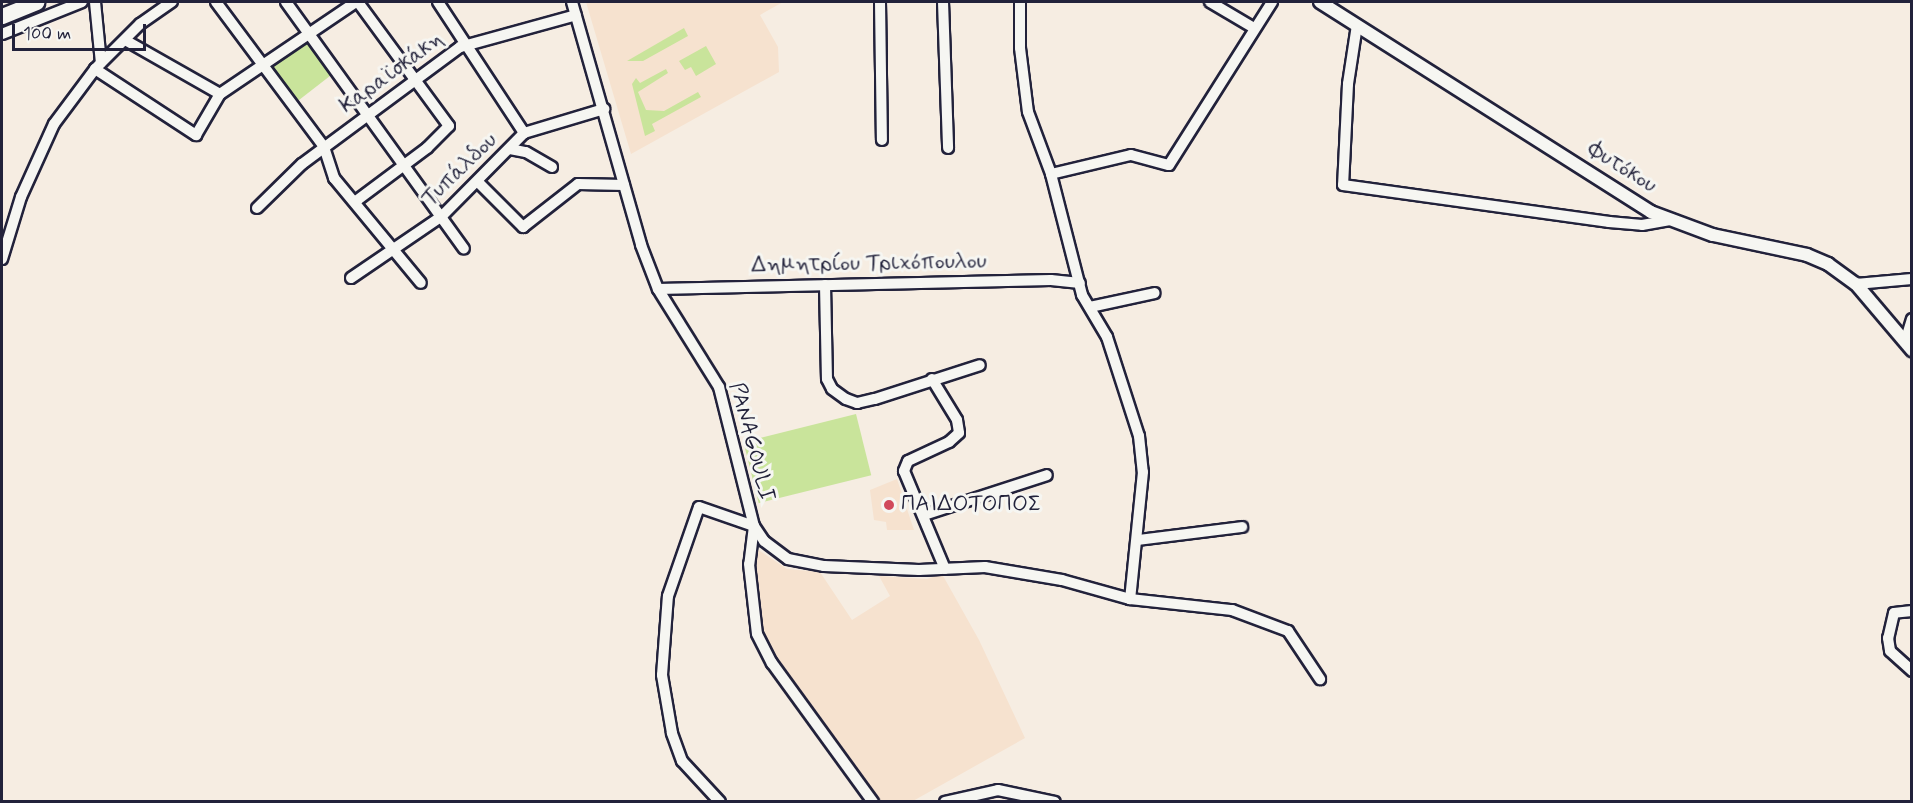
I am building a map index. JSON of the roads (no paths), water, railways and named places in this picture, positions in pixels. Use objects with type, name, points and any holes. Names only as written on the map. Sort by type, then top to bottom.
[{"type":"main road","points":[[2,16],[36,2]]},
{"type":"street","points":[[2,34],[82,2]]},
{"type":"street","points":[[95,2],[98,66]]},
{"type":"street","points":[[2,259],[44,143],[98,66],[125,40],[172,2]]},
{"type":"street","points":[[216,2],[324,147],[333,176],[356,201],[421,283]]},
{"type":"street","points":[[286,2],[369,114],[464,249]]},
{"type":"street","points":[[98,66],[194,135],[220,94],[357,2],[449,126],[446,133],[356,201]]},
{"type":"street","points":[[438,2],[524,133]]},
{"type":"street","name":"PANAGOULI","points":[[572,2],[624,185],[658,289],[718,387],[754,526],[772,548],[799,562],[945,569],[1003,569],[1130,599],[1232,610],[1279,626],[1296,640],[1320,679]]},
{"type":"street","points":[[880,2],[882,140]]},
{"type":"street","points":[[943,2],[948,148]]},
{"type":"street","points":[[1020,2],[1025,97],[1051,174],[1080,284],[1107,337],[1139,436],[1143,472],[1138,540],[1130,599]]},
{"type":"street","points":[[1210,2],[1254,28]]},
{"type":"street","points":[[1051,174],[1131,155],[1169,165],[1272,2]]},
{"type":"street","name":"Φυτόκου","points":[[1320,2],[1629,199],[1669,220],[1713,235],[1817,258],[1856,284],[1908,346]]},
{"type":"street","name":"Καραϊσκάκη","points":[[257,208],[324,147],[415,78],[466,44],[576,15]]},
{"type":"street","points":[[1357,25],[1348,84],[1343,185],[1609,222],[1642,225],[1669,220]]},
{"type":"street","points":[[125,40],[220,94]]},
{"type":"street","name":"Τυπάλδου","points":[[351,278],[442,216],[524,133],[604,109]]},
{"type":"street","points":[[510,149],[526,152],[552,167]]},
{"type":"street","points":[[478,182],[524,227],[578,184],[624,185]]},
{"type":"street","points":[[1856,284],[1911,279]]},
{"type":"street","name":"Δημητρίου Τριχόπουλου","points":[[658,289],[1051,280],[1080,284]]},
{"type":"street","points":[[825,285],[827,379],[832,389],[857,403],[980,365]]},
{"type":"street","points":[[1090,307],[1155,293]]},
{"type":"street","points":[[1908,346],[1911,319]]},
{"type":"street","points":[[932,379],[960,429],[954,439],[908,461],[903,468],[945,569]]},
{"type":"street","points":[[924,515],[1047,475]]},
{"type":"street","points":[[720,801],[688,770],[677,750],[662,675],[665,623],[675,574],[699,507],[754,526],[748,564],[757,634],[772,663],[873,801]]},
{"type":"street","points":[[1138,540],[1242,527]]},
{"type":"street","points":[[1911,611],[1894,612],[1888,638],[1890,651],[1911,671]]},
{"type":"street","points":[[945,801],[998,790],[1055,801]]},
{"type":"place","name":"ΠΑΙΔΟΤΟΠΟΣ","points":[[889,505]]}]
